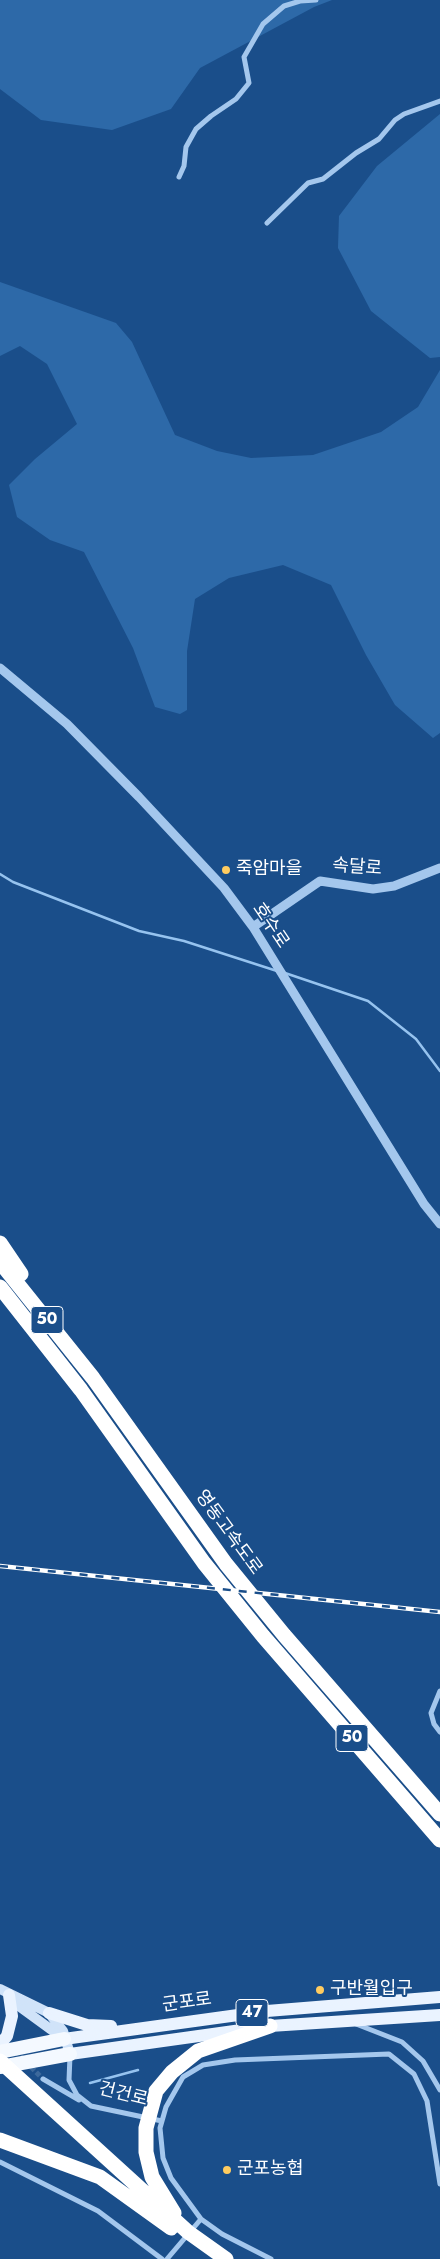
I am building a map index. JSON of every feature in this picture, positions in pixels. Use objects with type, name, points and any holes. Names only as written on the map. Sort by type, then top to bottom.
[{"type":"highway","points":[[0,1243],[93,1378]]},
{"type":"highway","name":"영동고속도로","points":[[0,1262],[93,1378],[226,1564],[284,1635],[440,1814]]},
{"type":"highway","name":"영동고속도로","points":[[0,1287],[81,1390],[204,1562],[263,1636],[440,1840]]},
{"type":"highway","points":[[178,2228],[169,2205],[152,2177],[146,2152],[147,2121],[156,2091],[172,2072],[198,2051],[270,2026]]},
{"type":"highway","name":"군포로","points":[[0,2052],[64,2039]]},
{"type":"highway","name":"군포로","points":[[0,2067],[70,2054]]},
{"type":"highway","points":[[0,2061],[31,2096]]},
{"type":"highway","points":[[0,2073],[31,2096],[207,2256],[226,2259]]},
{"type":"highway","points":[[0,2140],[100,2177],[178,2228]]},
{"type":"main road","name":"건건로","points":[[4,1992],[49,2013],[63,2031],[70,2054]]},
{"type":"main road","points":[[4,1992],[16,2004],[64,2039]]},
{"type":"main road","points":[[0,2044],[7,2036],[12,2016],[4,1992]]},
{"type":"main road","name":"군포로","points":[[64,2039],[267,2011],[440,1998]]},
{"type":"main road","points":[[49,2013],[87,2025],[114,2026],[118,2031]]},
{"type":"main road","name":"군포로","points":[[70,2054],[270,2026],[440,2015]]},
{"type":"street","points":[[179,177],[184,166],[186,147],[196,130],[210,116],[236,99],[248,83],[244,57],[263,24],[284,6],[300,1],[316,0]]},
{"type":"street","points":[[267,223],[308,183],[323,179],[356,153],[379,139],[395,120],[404,114],[440,101]]},
{"type":"street","name":"호수로","points":[[0,668],[67,724],[139,797],[224,888],[253,927],[424,1204],[440,1224]]},
{"type":"street","name":"속달로","points":[[253,927],[320,881],[373,889],[394,886],[440,868]]},
{"type":"street","points":[[440,1691],[431,1713],[434,1724],[440,1732]]},
{"type":"street","points":[[349,2022],[402,2042],[423,2061],[440,2090]]},
{"type":"street","name":"건건로","points":[[70,2054],[69,2080],[77,2096],[90,2106],[162,2121]]},
{"type":"street","points":[[271,2259],[222,2234],[201,2219],[171,2178],[163,2158],[160,2128],[166,2107],[182,2077],[203,2065],[235,2060],[389,2054],[414,2074],[427,2101],[440,2184]]},
{"type":"street","points":[[43,2079],[90,2106]]},
{"type":"street","points":[[0,2162],[98,2211],[162,2259]]},
{"type":"street","points":[[167,2259],[201,2219]]},
{"type":"shaded area","points":[[0,0],[332,0],[314,7],[200,68],[171,109],[112,130],[41,120],[0,89]]},
{"type":"shaded area","points":[[440,114],[440,357],[430,358],[371,311],[338,248],[339,216],[377,166]]},
{"type":"shaded area","points":[[0,282],[116,323],[132,342],[175,435],[217,451],[251,458],[313,455],[381,432],[418,407],[440,370],[440,733],[433,738],[395,705],[366,655],[331,585],[283,565],[229,578],[195,599],[187,651],[187,710],[180,714],[155,707],[133,648],[84,552],[50,540],[17,517],[9,485],[35,459],[77,424],[47,364],[20,346],[0,356]]},
{"type":"waterway","points":[[0,874],[13,882],[139,931],[184,941],[277,971]]},
{"type":"waterway","points":[[285,973],[368,1001],[416,1039],[440,1071]]},
{"type":"waterway","points":[[90,2083],[138,2070]]},
{"type":"tunnel","points":[[15,2051],[43,2079]]},
{"type":"railway","points":[[0,1566],[440,1612]]},
{"type":"place","name":"죽암마을","points":[[226,870]]},
{"type":"place","name":"구반월입구","points":[[320,1990]]},
{"type":"place","name":"군포농협","points":[[227,2170]]}]
